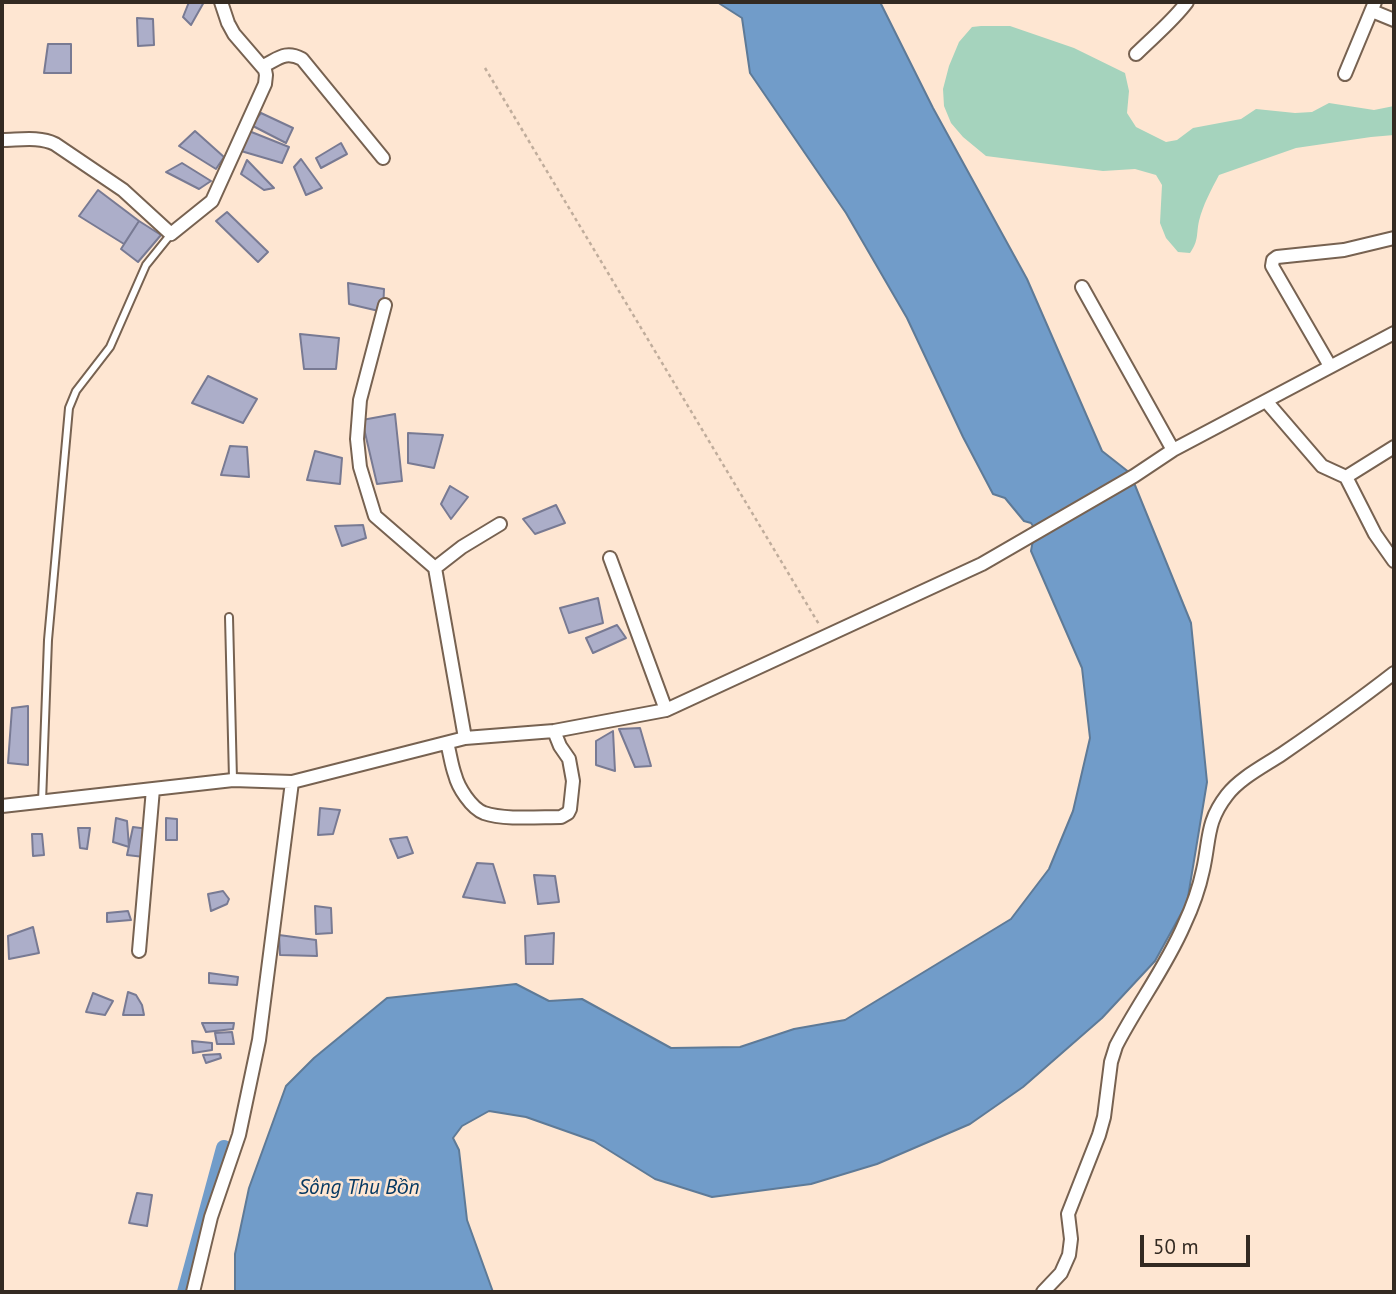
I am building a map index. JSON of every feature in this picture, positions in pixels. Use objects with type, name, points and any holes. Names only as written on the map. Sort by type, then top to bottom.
[{"type":"street","points":[[2,140],[40,139],[55,144],[123,190],[171,234],[212,201],[265,84],[263,66],[234,34],[221,2]]},
{"type":"street","points":[[1136,54],[1187,2]]},
{"type":"street","points":[[1345,74],[1374,6],[1394,20]]},
{"type":"street","points":[[263,66],[286,55],[295,55],[302,59],[383,158]]},
{"type":"street","points":[[1330,366],[1272,266],[1273,260],[1277,257],[1344,250],[1394,238]]},
{"type":"street","points":[[1082,287],[1173,450]]},
{"type":"street","points":[[385,304],[360,400],[357,439],[360,467],[375,516],[435,568],[465,738]]},
{"type":"street","points":[[2,806],[233,780],[292,782],[465,738],[554,731],[666,709],[982,564],[1134,476],[1173,450],[1394,333]]},
{"type":"street","points":[[1266,401],[1322,466],[1346,477],[1375,534],[1394,561]]},
{"type":"street","points":[[1346,477],[1394,447]]},
{"type":"street","points":[[435,568],[462,547],[500,524]]},
{"type":"street","points":[[610,558],[666,709]]},
{"type":"street","points":[[1043,1292],[1061,1273],[1069,1255],[1071,1239],[1068,1214],[1099,1135],[1116,1046],[1184,927],[1198,891],[1208,833],[1219,806],[1229,792],[1246,778],[1394,673]]},
{"type":"street","points":[[447,743],[455,775],[472,804],[478,809],[500,816],[561,817],[568,813],[570,808],[573,781],[569,759],[560,747],[554,731]]},
{"type":"street","points":[[194,1292],[211,1217],[239,1135],[259,1040],[292,782]]},
{"type":"street","points":[[139,951],[153,789]]},
{"type":"lane","points":[[42,802],[48,640],[69,408],[76,391],[110,347],[146,265],[171,234]]},
{"type":"lane","points":[[229,617],[233,780]]},
{"type":"path","points":[[485,68],[826,636]]},
{"type":"green space","points":[[1010,26],[1074,48],[1125,73],[1129,91],[1127,113],[1136,127],[1166,142],[1177,140],[1193,128],[1241,119],[1256,109],[1312,112],[1329,103],[1374,110],[1394,106],[1394,135],[1296,148],[1219,175],[1203,209],[1193,248],[1190,253],[1178,252],[1166,238],[1160,223],[1162,185],[1156,175],[1135,169],[1103,171],[986,156],[963,137],[951,123],[944,106],[943,89],[959,42],[972,27]]},
{"type":"water","name":"Sông Thu Bồn","points":[[717,2],[880,2],[933,108],[1027,279],[1102,451],[1130,473],[1191,623],[1207,782],[1187,903],[1155,961],[1102,1018],[1023,1087],[970,1124],[877,1164],[811,1184],[712,1197],[655,1179],[594,1141],[526,1117],[489,1111],[462,1126],[453,1138],[459,1150],[467,1220],[493,1292],[235,1292],[235,1254],[249,1188],[286,1086],[314,1058],[387,998],[516,984],[549,1001],[582,999],[671,1048],[740,1047],[794,1029],[845,1020],[1011,919],[1049,869],[1073,811],[1090,738],[1082,668],[1031,551],[1035,529],[1031,523],[1024,521],[1005,498],[993,494],[907,318],[846,213],[750,73],[742,18]]},
{"type":"building","points":[[189,2],[204,2],[191,25],[183,17]]},
{"type":"building","points":[[137,18],[153,19],[154,45],[138,46]]},
{"type":"building","points":[[48,44],[71,44],[71,73],[44,73]]},
{"type":"building","points":[[261,113],[293,128],[286,143],[251,125]]},
{"type":"building","points":[[244,129],[289,147],[282,163],[241,151]]},
{"type":"building","points":[[195,131],[224,157],[216,169],[179,146]]},
{"type":"building","points":[[341,143],[347,154],[321,168],[316,158]]},
{"type":"building","points":[[301,159],[322,188],[306,195],[294,167]]},
{"type":"building","points":[[247,160],[274,188],[264,190],[241,174]]},
{"type":"building","points":[[182,163],[211,181],[199,189],[166,172]]},
{"type":"building","points":[[98,190],[139,221],[124,244],[79,216]]},
{"type":"building","points":[[227,212],[268,252],[258,262],[216,221]]},
{"type":"building","points":[[139,221],[161,235],[138,262],[121,249]]},
{"type":"building","points":[[348,283],[384,289],[383,312],[349,304]]},
{"type":"building","points":[[300,334],[339,338],[336,369],[304,369]]},
{"type":"building","points":[[208,376],[257,399],[243,423],[192,403]]},
{"type":"building","points":[[395,414],[402,481],[377,484],[362,420]]},
{"type":"building","points":[[408,433],[443,435],[434,468],[408,463]]},
{"type":"building","points":[[230,446],[247,447],[249,477],[221,475]]},
{"type":"building","points":[[315,451],[342,458],[340,484],[307,480]]},
{"type":"building","points":[[450,486],[468,497],[451,519],[441,504]]},
{"type":"building","points":[[556,505],[565,523],[535,534],[523,519]]},
{"type":"building","points":[[363,525],[366,538],[342,546],[335,526]]},
{"type":"building","points":[[598,598],[603,623],[569,633],[560,608]]},
{"type":"building","points":[[617,625],[626,638],[593,653],[586,638]]},
{"type":"building","points":[[28,706],[28,765],[8,763],[12,708]]},
{"type":"building","points":[[640,728],[651,766],[635,767],[619,729]]},
{"type":"building","points":[[613,731],[615,771],[596,765],[596,741]]},
{"type":"building","points":[[320,808],[340,810],[333,834],[318,835]]},
{"type":"building","points":[[116,818],[127,821],[129,847],[113,842]]},
{"type":"building","points":[[166,818],[177,819],[177,840],[166,840]]},
{"type":"building","points":[[133,827],[148,829],[144,857],[127,855]]},
{"type":"building","points":[[78,828],[90,828],[87,849],[80,848]]},
{"type":"building","points":[[32,834],[42,834],[44,855],[33,856]]},
{"type":"building","points":[[407,837],[413,853],[398,858],[390,839]]},
{"type":"building","points":[[477,863],[493,864],[505,903],[463,897]]},
{"type":"building","points":[[534,875],[555,876],[559,902],[538,904]]},
{"type":"building","points":[[223,891],[229,899],[227,904],[211,911],[208,894]]},
{"type":"building","points":[[315,906],[331,908],[332,933],[316,934]]},
{"type":"building","points":[[128,911],[131,920],[107,922],[107,913]]},
{"type":"building","points":[[33,927],[39,953],[9,959],[8,936]]},
{"type":"building","points":[[554,933],[553,964],[526,964],[525,936]]},
{"type":"building","points":[[279,935],[316,940],[317,956],[280,955]]},
{"type":"building","points":[[209,973],[238,977],[237,985],[209,983]]},
{"type":"building","points":[[128,992],[136,995],[144,1015],[123,1015]]},
{"type":"building","points":[[93,993],[113,1001],[105,1015],[86,1012]]},
{"type":"building","points":[[202,1023],[234,1023],[233,1029],[206,1032]]},
{"type":"building","points":[[232,1032],[234,1044],[217,1044],[215,1033]]},
{"type":"building","points":[[192,1041],[212,1043],[212,1050],[193,1053]]},
{"type":"building","points":[[220,1054],[221,1058],[206,1063],[203,1055]]},
{"type":"building","points":[[137,1193],[152,1195],[147,1226],[129,1223]]},
{"type":"waterway","points":[[185,1292],[224,1148]]}]
